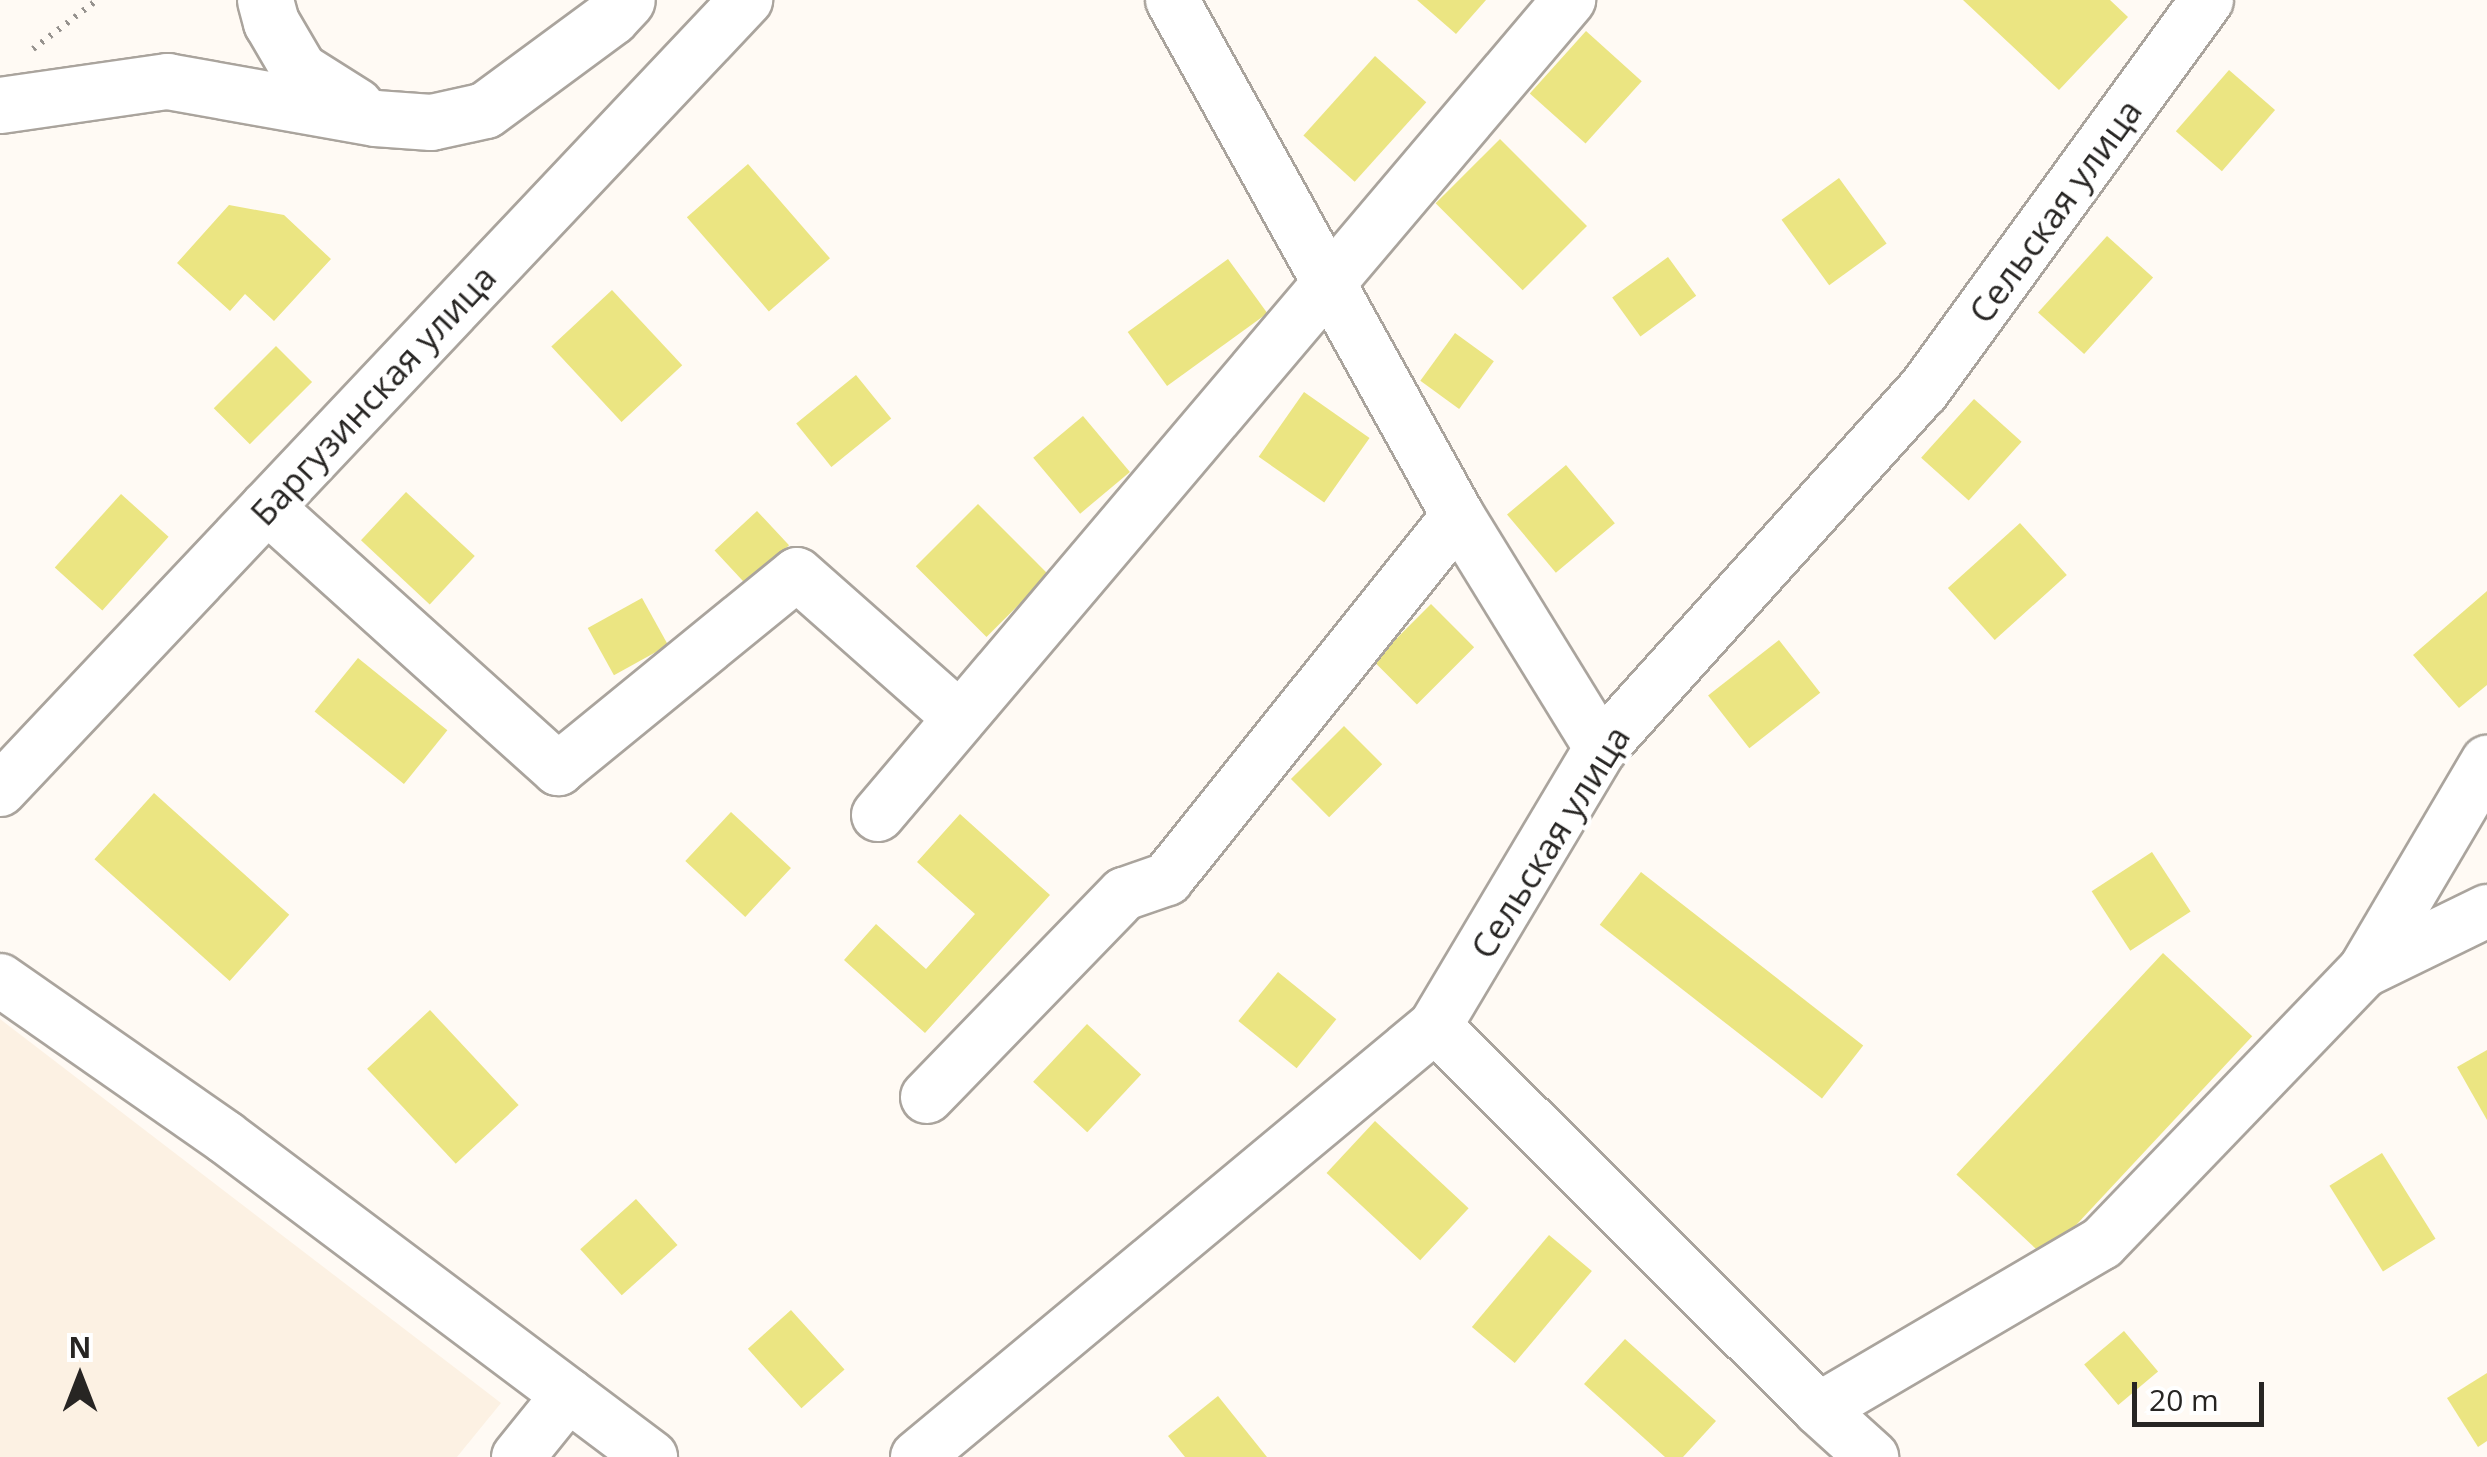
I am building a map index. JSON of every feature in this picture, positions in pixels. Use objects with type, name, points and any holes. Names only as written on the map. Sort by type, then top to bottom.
[{"type":"main road","points":[[265,0],[271,22],[299,70],[375,118]]},
{"type":"main road","points":[[0,105],[167,81],[375,118],[431,122],[485,110],[611,17],[626,0]]},
{"type":"street","name":"Баргузинская улица","points":[[0,790],[746,0]]},
{"type":"street","points":[[1172,0],[1332,282],[1458,516],[1601,748]]},
{"type":"street","points":[[878,815],[1570,0]]},
{"type":"street","name":"Сельская улица","points":[[917,1457],[1435,1026],[1601,748],[1923,391],[2206,0]]},
{"type":"street","points":[[267,508],[558,769],[798,574],[960,718]]},
{"type":"street","points":[[927,1096],[1124,894],[1167,879],[1458,516]]},
{"type":"street","points":[[1819,1409],[2102,1243],[2364,971],[2487,762]]},
{"type":"street","points":[[2364,971],[2487,911]]},
{"type":"street","points":[[0,980],[226,1136],[651,1457]]},
{"type":"street","points":[[1435,1026],[1819,1409],[1872,1457]]},
{"type":"street","points":[[518,1457],[568,1394]]},
{"type":"path","points":[[28,53],[96,0]]},
{"type":"shaded area","points":[[0,1019],[501,1403],[457,1457],[0,1457]]},
{"type":"building","points":[[1417,0],[1486,0],[1456,34]]},
{"type":"building","points":[[1963,0],[2110,0],[2128,17],[2059,90]]},
{"type":"building","points":[[1586,31],[1642,81],[1586,144],[1530,93]]},
{"type":"building","points":[[1375,56],[1426,102],[1355,182],[1303,136]]},
{"type":"building","points":[[2229,70],[2275,110],[2222,171],[2176,131]]},
{"type":"building","points":[[1500,139],[1587,226],[1523,290],[1436,203]]},
{"type":"building","points":[[748,164],[830,258],[769,311],[687,217]]},
{"type":"building","points":[[1839,178],[1887,244],[1829,285],[1782,220]]},
{"type":"building","points":[[229,205],[284,215],[331,259],[274,321],[245,294],[230,311],[177,263]]},
{"type":"building","points":[[2107,236],[2153,277],[2084,354],[2038,313]]},
{"type":"building","points":[[1668,257],[1696,296],[1640,336],[1612,298]]},
{"type":"building","points":[[1228,259],[1267,313],[1167,386],[1128,332]]},
{"type":"building","points":[[612,290],[682,365],[622,422],[551,347]]},
{"type":"building","points":[[1455,333],[1494,361],[1459,409],[1420,381]]},
{"type":"building","points":[[276,346],[312,382],[250,444],[214,408]]},
{"type":"building","points":[[856,375],[891,419],[831,467],[796,423]]},
{"type":"building","points":[[1304,392],[1370,438],[1324,503],[1259,457]]},
{"type":"building","points":[[1974,399],[2022,442],[1969,501],[1921,458]]},
{"type":"building","points":[[1083,416],[1130,472],[1080,514],[1033,458]]},
{"type":"building","points":[[1566,465],[1615,523],[1556,573],[1507,514]]},
{"type":"building","points":[[406,492],[475,556],[430,604],[361,540]]},
{"type":"building","points":[[121,494],[169,537],[102,610],[55,568]]},
{"type":"building","points":[[978,504],[1049,575],[986,637],[916,566]]},
{"type":"building","points":[[757,511],[789,545],[747,585],[715,551]]},
{"type":"building","points":[[2020,523],[2067,575],[1995,640],[1948,588]]},
{"type":"building","points":[[2487,591],[2487,685],[2459,708],[2413,655]]},
{"type":"building","points":[[642,598],[668,645],[614,675],[588,628]]},
{"type":"building","points":[[1431,604],[1474,647],[1417,704],[1374,661]]},
{"type":"building","points":[[1779,640],[1820,693],[1749,748],[1708,695]]},
{"type":"building","points":[[358,658],[447,730],[404,784],[315,712]]},
{"type":"building","points":[[1344,726],[1382,764],[1329,817],[1291,779]]},
{"type":"building","points":[[154,793],[289,915],[230,981],[94,859]]},
{"type":"building","points":[[731,812],[791,868],[745,917],[685,861]]},
{"type":"building","points":[[960,814],[1050,895],[925,1033],[844,960],[876,924],[926,969],[975,914],[917,862]]},
{"type":"building","points":[[2152,852],[2191,912],[2130,951],[2092,891]]},
{"type":"building","points":[[1641,872],[1863,1046],[1822,1098],[1600,925]]},
{"type":"building","points":[[2163,953],[2252,1036],[2046,1258],[1956,1175]]},
{"type":"building","points":[[1278,972],[1336,1019],[1297,1068],[1238,1021]]},
{"type":"building","points":[[430,1010],[519,1105],[456,1164],[367,1069]]},
{"type":"building","points":[[1087,1024],[1141,1074],[1087,1132],[1033,1082]]},
{"type":"building","points":[[2487,1050],[2487,1120],[2457,1067]]},
{"type":"building","points":[[1375,1121],[1469,1208],[1420,1260],[1327,1173]]},
{"type":"building","points":[[2382,1153],[2436,1239],[2383,1272],[2329,1186]]},
{"type":"building","points":[[636,1199],[677,1245],[622,1295],[580,1249]]},
{"type":"building","points":[[1549,1235],[1592,1271],[1515,1363],[1472,1327]]},
{"type":"building","points":[[791,1310],[845,1369],[801,1408],[748,1349]]},
{"type":"building","points":[[2124,1331],[2158,1372],[2118,1405],[2084,1364]]},
{"type":"building","points":[[1625,1339],[1716,1421],[1683,1457],[1665,1457],[1584,1384]]},
{"type":"building","points":[[2487,1373],[2487,1441],[2478,1447],[2447,1398]]},
{"type":"building","points":[[1218,1396],[1267,1457],[1185,1457],[1168,1436]]}]
